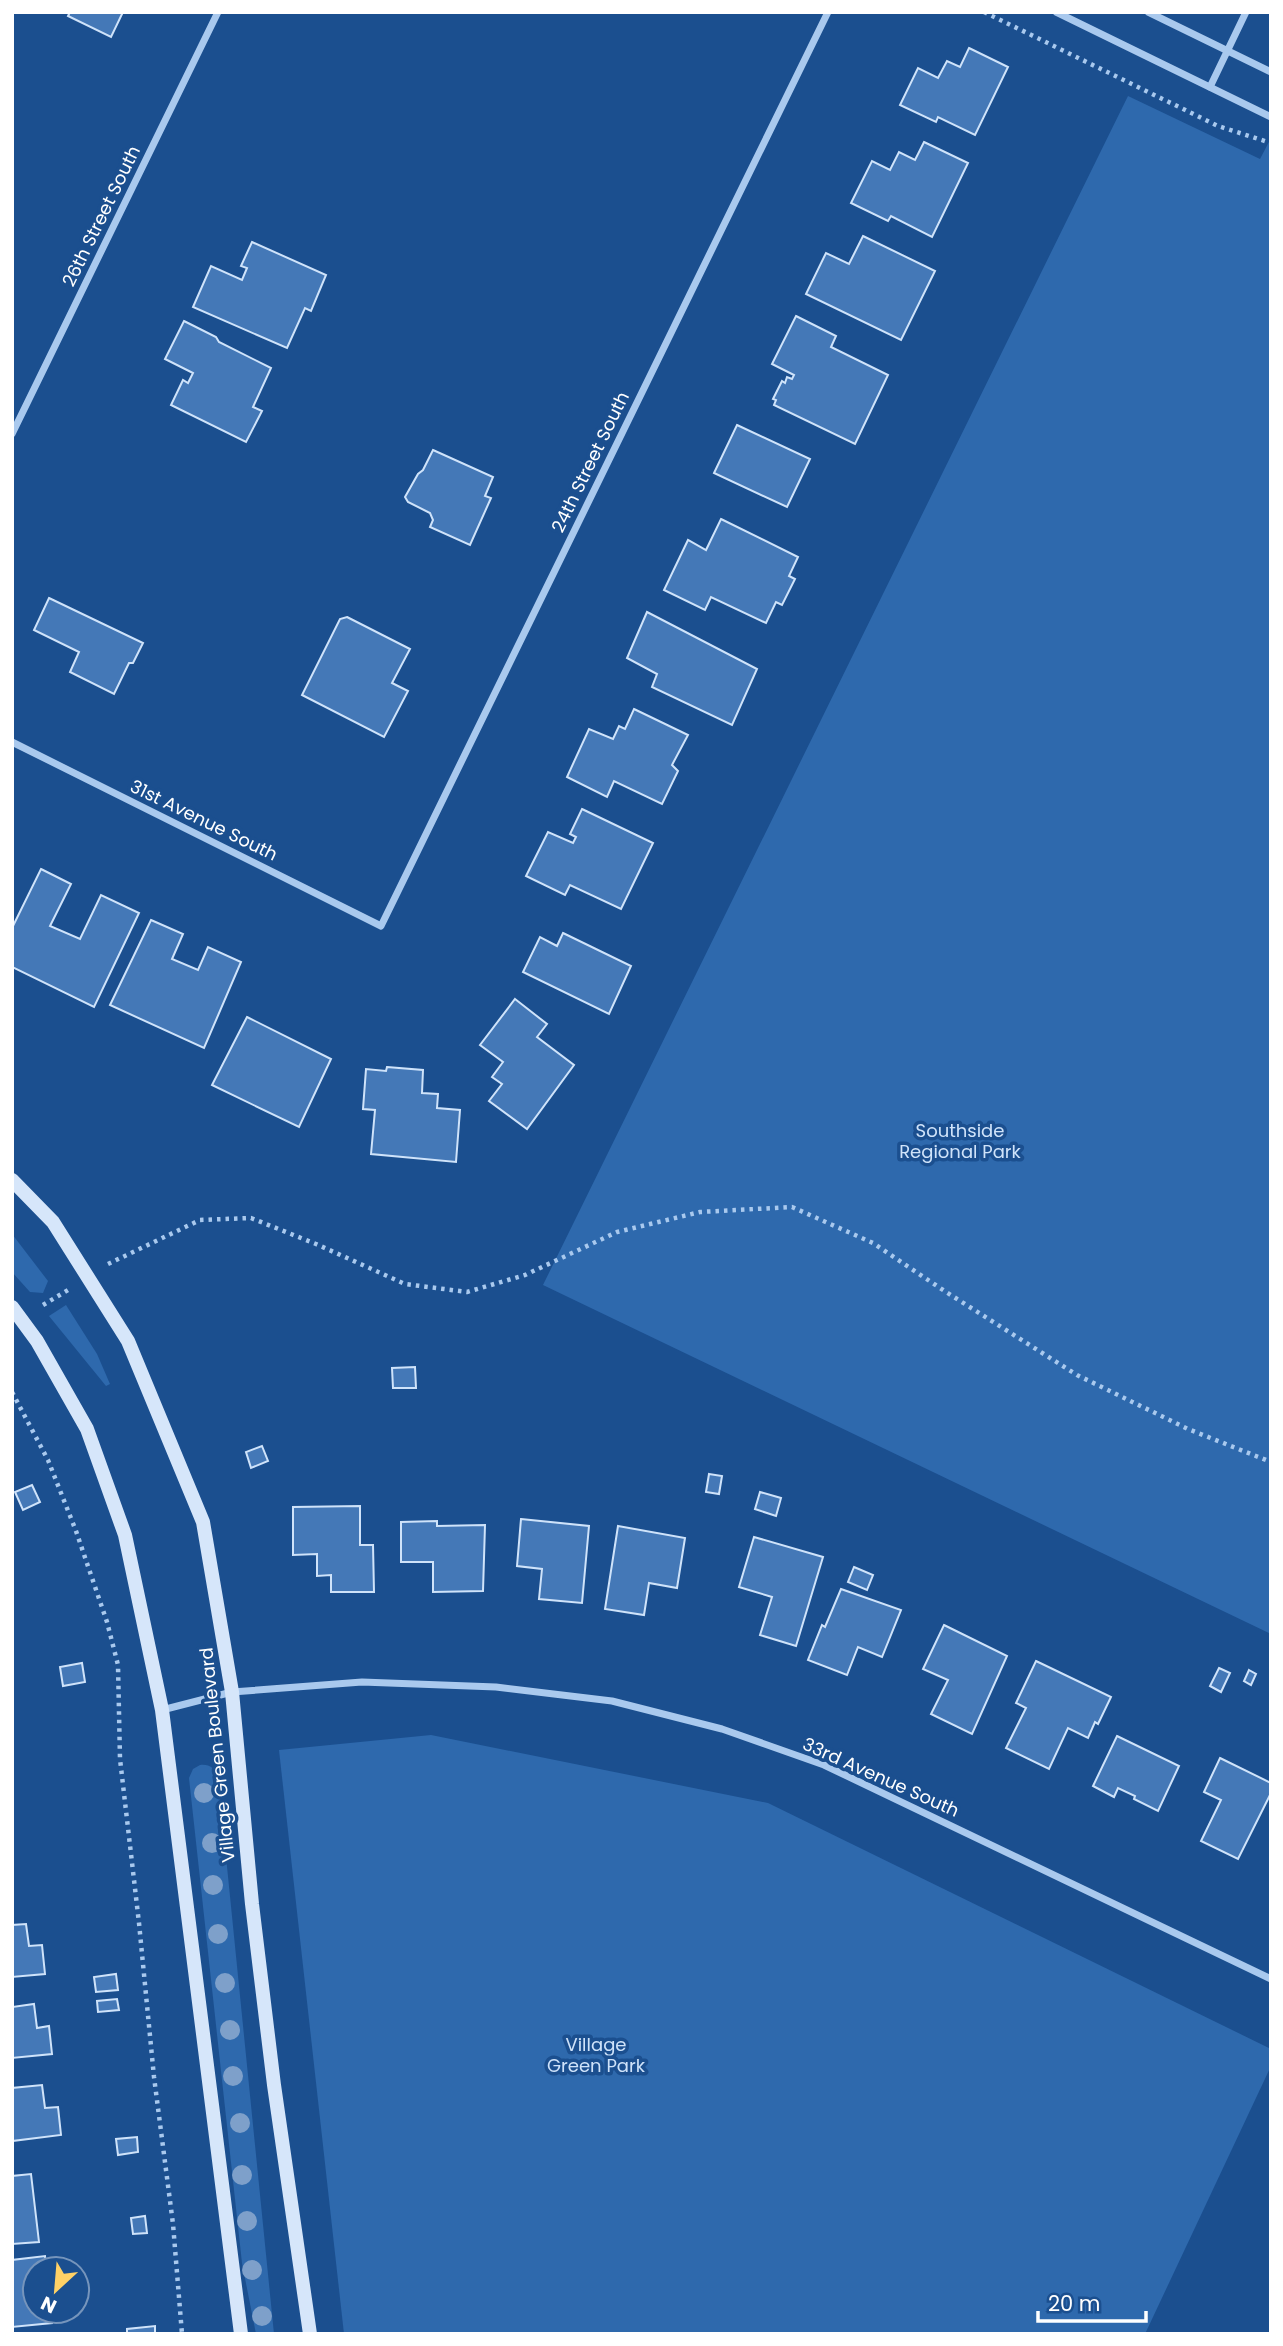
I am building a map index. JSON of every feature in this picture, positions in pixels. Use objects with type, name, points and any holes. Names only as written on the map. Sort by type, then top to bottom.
[{"type":"street","name":"26th Street South","points":[[12,434],[218,12]]},
{"type":"street","name":"24th Street South","points":[[381,926],[828,12]]},
{"type":"street","points":[[1056,12],[1271,117]]},
{"type":"street","points":[[1147,12],[1271,72]]},
{"type":"street","points":[[1210,87],[1246,12]]},
{"type":"street","name":"31st Avenue South","points":[[12,742],[381,926]]},
{"type":"street","name":"Village Green Boulevard","points":[[12,1180],[53,1222],[128,1341],[202,1521],[232,1692],[252,1904],[272,2072],[310,2334]]},
{"type":"street","points":[[12,1307],[37,1341],[87,1429],[125,1535],[162,1710],[241,2334]]},
{"type":"street","name":"33rd Avenue South","points":[[162,1710],[232,1692],[362,1682],[496,1688],[612,1701],[722,1729],[824,1765],[1271,1979]]},
{"type":"path","points":[[984,12],[1218,126],[1271,143]]},
{"type":"path","points":[[115,1260],[200,1220],[251,1218],[405,1284],[467,1292],[525,1275],[617,1232],[700,1212],[792,1207],[873,1243],[1077,1375],[1188,1429],[1271,1462]]},
{"type":"path","points":[[12,1392],[48,1460],[76,1531],[107,1622],[118,1665],[120,1759],[154,2077],[173,2224],[182,2334]]},
{"type":"green space","name":"Southside Regional Park","points":[[1128,96],[1260,159],[1271,138],[1271,1634],[543,1285]]},
{"type":"green space","points":[[12,1234],[48,1281],[43,1293],[30,1292],[12,1272]]},
{"type":"green space","points":[[66,1305],[97,1354],[110,1384],[106,1386],[49,1316]]},
{"type":"green space","name":"Village Green Park","points":[[431,1735],[768,1803],[1271,2049],[1271,2066],[1145,2334],[344,2334],[279,1750]]},
{"type":"green space","points":[[200,1765],[211,1767],[218,1777],[274,2334],[256,2334],[242,2263],[189,1778],[193,1769]]},
{"type":"building","points":[[70,12],[123,12],[111,37],[68,16]]},
{"type":"building","points":[[969,48],[1008,67],[975,135],[938,117],[936,122],[900,105],[918,68],[938,78],[947,61],[960,67]]},
{"type":"building","points":[[924,142],[968,163],[932,237],[891,216],[888,221],[851,203],[872,161],[890,170],[899,152],[915,160]]},
{"type":"building","points":[[863,236],[935,271],[901,340],[806,294],[826,253],[849,264]]},
{"type":"building","points":[[252,242],[326,275],[311,311],[305,308],[287,348],[193,307],[211,266],[242,280],[247,268],[241,266]]},
{"type":"building","points":[[796,316],[836,336],[831,347],[888,375],[855,444],[774,405],[776,400],[773,399],[782,381],[785,383],[787,377],[792,379],[794,375],[772,364]]},
{"type":"building","points":[[184,321],[271,368],[253,407],[262,411],[246,442],[171,405],[183,380],[188,383],[193,373],[165,359]]},
{"type":"building","points":[[737,425],[810,459],[787,507],[714,473]]},
{"type":"building","points":[[433,450],[493,477],[485,496],[491,498],[470,545],[430,527],[433,520],[430,513],[408,502],[405,497]]},
{"type":"building","points":[[721,519],[798,557],[789,576],[795,579],[782,605],[776,602],[766,623],[711,597],[705,610],[664,590],[688,540],[706,550]]},
{"type":"building","points":[[49,598],[143,643],[133,663],[129,663],[114,694],[70,672],[79,652],[34,630]]},
{"type":"building","points":[[647,612],[757,669],[732,725],[652,687],[657,674],[627,658]]},
{"type":"building","points":[[347,617],[410,649],[392,683],[408,691],[384,737],[302,695],[340,619]]},
{"type":"building","points":[[634,709],[688,735],[672,765],[678,771],[662,804],[614,781],[607,797],[567,777],[589,729],[613,739],[619,726],[625,729]]},
{"type":"building","points":[[582,809],[653,843],[621,909],[570,885],[565,895],[526,876],[548,832],[573,843],[576,837],[570,834]]},
{"type":"building","points":[[41,869],[71,884],[50,926],[80,939],[101,895],[139,913],[94,1007],[12,967],[12,928]]},
{"type":"building","points":[[151,920],[183,934],[172,959],[198,970],[208,947],[241,962],[204,1048],[110,1005]]},
{"type":"building","points":[[563,933],[631,966],[609,1014],[523,972],[540,937],[557,946]]},
{"type":"building","points":[[515,999],[547,1024],[537,1037],[574,1065],[527,1129],[489,1101],[502,1084],[492,1077],[503,1062],[480,1045]]},
{"type":"building","points":[[247,1017],[331,1059],[299,1127],[212,1085]]},
{"type":"building","points":[[387,1067],[423,1070],[422,1093],[438,1094],[437,1108],[460,1110],[456,1162],[371,1154],[375,1110],[363,1109],[366,1069],[386,1071]]},
{"type":"building","points":[[415,1367],[416,1388],[393,1388],[392,1368]]},
{"type":"building","points":[[262,1446],[268,1461],[251,1468],[246,1452]]},
{"type":"building","points":[[709,1474],[722,1476],[719,1494],[706,1492]]},
{"type":"building","points":[[32,1485],[40,1502],[23,1510],[15,1492]]},
{"type":"building","points":[[760,1492],[781,1498],[776,1516],[755,1509]]},
{"type":"building","points":[[360,1506],[360,1545],[373,1545],[374,1592],[331,1592],[331,1575],[317,1576],[317,1554],[293,1555],[293,1507]]},
{"type":"building","points":[[521,1519],[589,1526],[582,1603],[539,1599],[542,1569],[517,1566]]},
{"type":"building","points":[[437,1521],[437,1526],[485,1525],[483,1591],[433,1592],[433,1562],[401,1562],[401,1522]]},
{"type":"building","points":[[618,1526],[685,1538],[677,1588],[649,1583],[644,1615],[605,1609]]},
{"type":"building","points":[[754,1537],[823,1557],[796,1646],[760,1635],[772,1597],[739,1587]]},
{"type":"building","points":[[854,1567],[873,1575],[867,1590],[848,1582]]},
{"type":"building","points":[[841,1589],[901,1610],[882,1657],[858,1647],[847,1675],[808,1660]]},
{"type":"building","points":[[944,1625],[1007,1656],[972,1734],[931,1714],[948,1680],[923,1669]]},
{"type":"building","points":[[1036,1661],[1111,1697],[1088,1738],[1068,1728],[1049,1769],[1006,1748],[1026,1708],[1016,1703]]},
{"type":"building","points":[[82,1663],[85,1682],[63,1686],[60,1667]]},
{"type":"building","points":[[1219,1668],[1230,1673],[1221,1692],[1210,1686]]},
{"type":"building","points":[[1249,1670],[1256,1674],[1251,1685],[1244,1681]]},
{"type":"building","points":[[1117,1736],[1179,1766],[1158,1811],[1118,1788],[1114,1797],[1093,1786]]},
{"type":"building","points":[[1220,1758],[1271,1783],[1271,1793],[1238,1859],[1201,1841],[1221,1800],[1204,1792]]},
{"type":"building","points":[[26,1924],[29,1946],[42,1945],[45,1974],[12,1977],[12,1925]]},
{"type":"building","points":[[116,1974],[118,1990],[96,1992],[94,1977]]},
{"type":"building","points":[[117,1999],[119,2010],[98,2012],[97,2001]]},
{"type":"building","points":[[34,2004],[37,2028],[49,2026],[52,2054],[12,2058],[12,2007]]},
{"type":"building","points":[[42,2085],[45,2108],[58,2107],[61,2135],[12,2141],[12,2088]]},
{"type":"building","points":[[137,2137],[138,2152],[118,2155],[116,2139]]},
{"type":"building","points":[[31,2174],[39,2242],[12,2244],[12,2176]]},
{"type":"building","points":[[145,2216],[147,2233],[133,2234],[131,2218]]},
{"type":"building","points":[[21,2259],[21,2325],[32,2325],[12,2327],[12,2260]]},
{"type":"building","points":[[155,2326],[155,2334],[127,2334],[127,2329]]}]
